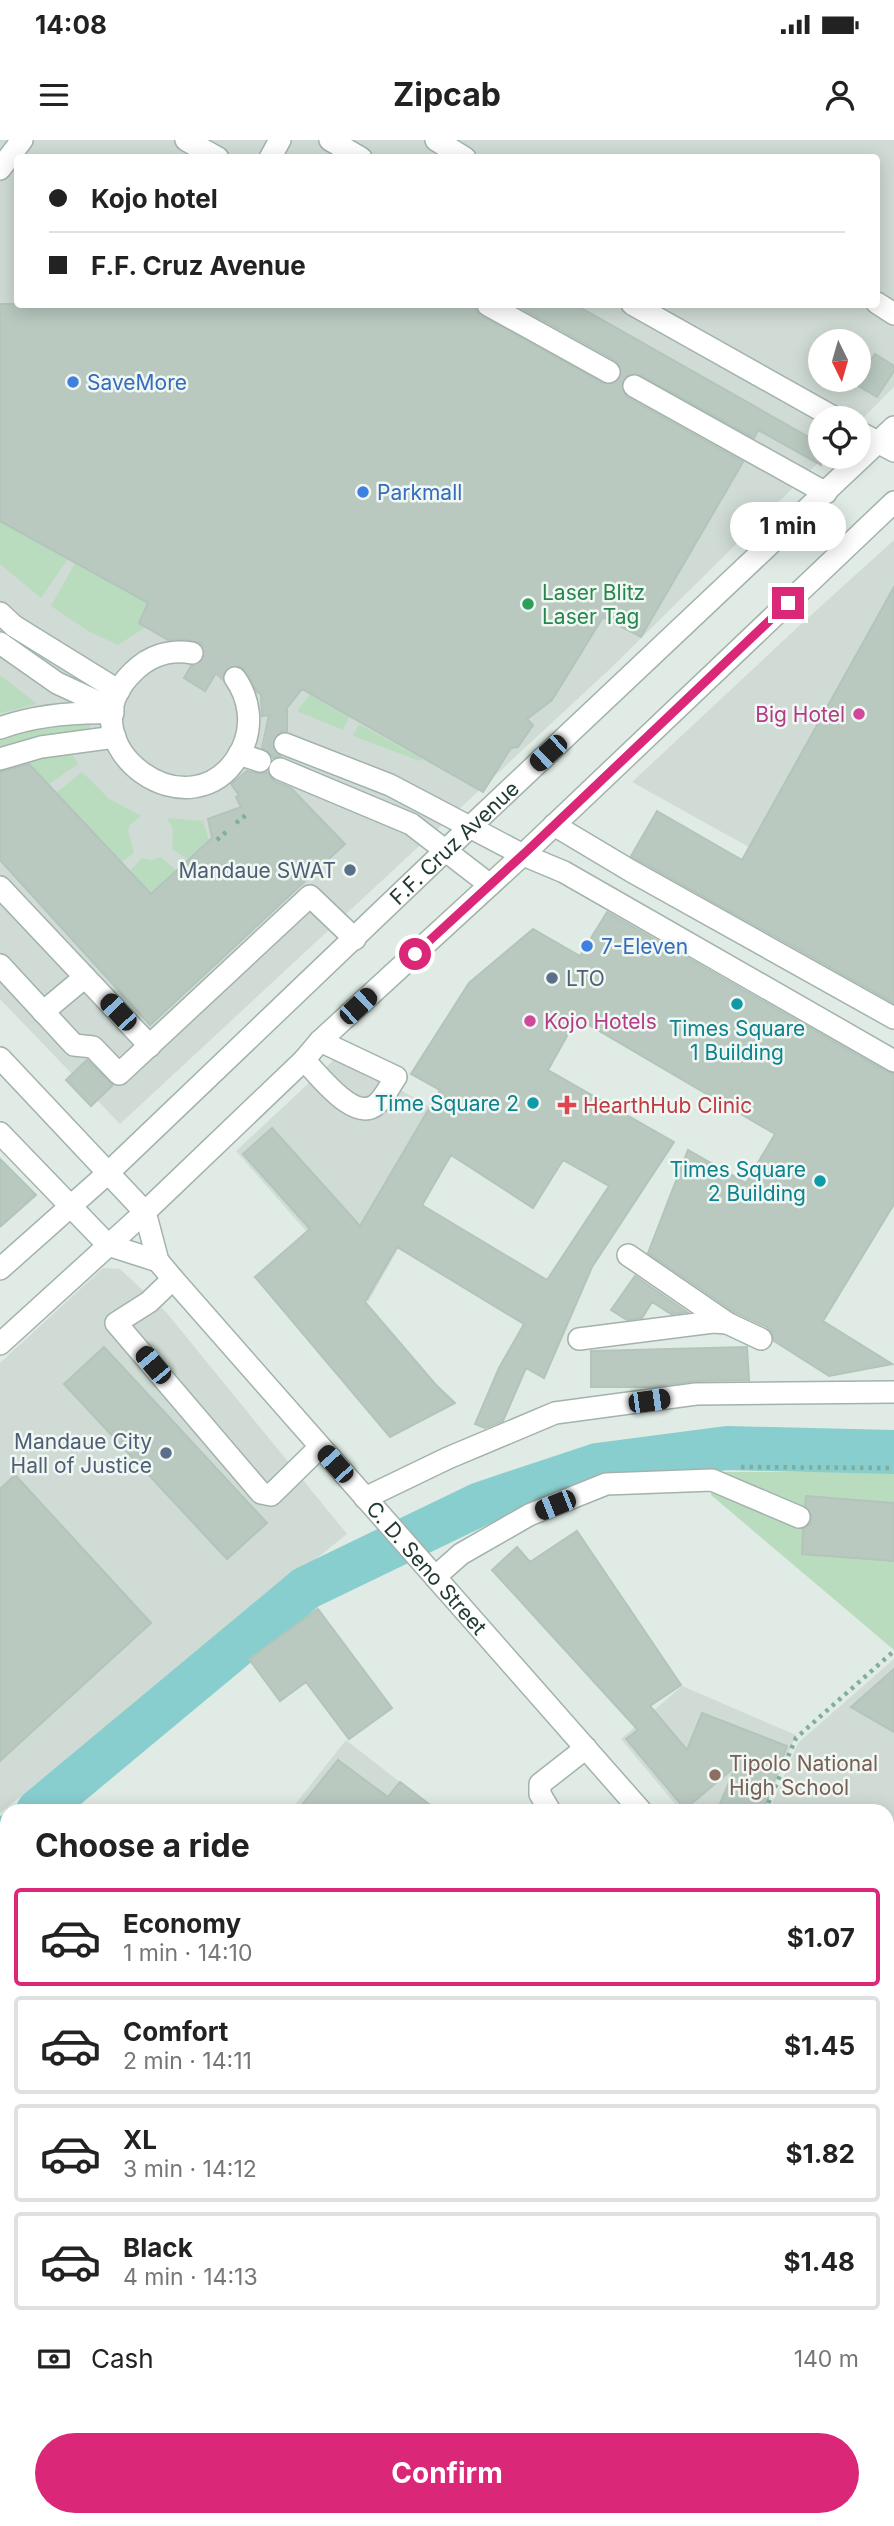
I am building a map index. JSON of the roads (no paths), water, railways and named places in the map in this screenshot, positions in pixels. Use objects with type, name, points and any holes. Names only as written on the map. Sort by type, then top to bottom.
[{"type":"street","points":[[0,169],[22,140]]},
{"type":"street","points":[[186,140],[211,154]]},
{"type":"street","points":[[330,140],[354,154]]},
{"type":"street","points":[[436,140],[459,154]]},
{"type":"street","points":[[639,308],[814,406]]},
{"type":"street","points":[[517,311],[609,372]]},
{"type":"street","points":[[634,386],[826,493]]},
{"type":"street","name":"F.F. Cruz Avenue","points":[[0,1269],[108,1173],[470,827],[826,493],[886,447],[894,427]]},
{"type":"street","points":[[0,1344],[145,1212],[304,1060],[320,1041],[892,507]]},
{"type":"street","points":[[0,613],[115,704]]},
{"type":"street","points":[[0,643],[57,683],[115,704]]},
{"type":"street","points":[[192,653],[169,652],[153,657],[127,677],[115,704],[115,737],[130,765],[156,783],[172,786],[203,783],[230,766],[239,754],[266,738]]},
{"type":"street","points":[[235,678],[246,701],[249,717],[266,738],[390,785],[521,854],[564,872],[894,1061]]},
{"type":"street","points":[[0,728],[115,704]]},
{"type":"street","points":[[0,759],[41,747],[115,737]]},
{"type":"street","points":[[239,754],[411,824],[490,884]]},
{"type":"street","points":[[554,825],[894,1018]]},
{"type":"street","points":[[0,887],[150,1046]]},
{"type":"street","points":[[0,965],[74,1045],[93,1047],[119,1074],[310,896],[355,939]]},
{"type":"street","points":[[43,1012],[85,977]]},
{"type":"street","points":[[304,1060],[348,1104],[359,1108],[372,1107],[378,1103],[396,1077],[320,1041]]},
{"type":"street","name":"C. D. Seno Street","points":[[0,1058],[145,1212],[158,1261],[173,1279],[635,1804]]},
{"type":"street","points":[[0,1133],[108,1245],[158,1261]]},
{"type":"street","points":[[628,1255],[727,1323],[761,1339]]},
{"type":"street","points":[[173,1279],[149,1302],[116,1323],[261,1493],[271,1495],[320,1447]]},
{"type":"street","points":[[579,1339],[713,1322],[727,1323]]},
{"type":"street","points":[[372,1506],[448,1458],[555,1413],[696,1394],[894,1392]]},
{"type":"street","points":[[435,1577],[461,1554],[529,1515],[606,1483],[720,1473],[799,1517]]},
{"type":"street","points":[[546,1804],[540,1794],[540,1784],[586,1748]]},
{"type":"waterway","points":[[46,1804],[306,1588],[480,1504],[597,1465],[727,1448],[894,1452]]},
{"type":"tunnel","points":[[609,372],[634,386]]},
{"type":"tunnel","points":[[192,653],[217,662],[235,678]]},
{"type":"tunnel","points":[[264,738],[285,744]]},
{"type":"place","name":"SaveMore","points":[[73,382]]},
{"type":"place","name":"Parkmall","points":[[363,492]]},
{"type":"place","name":"Laser Blitz Laser Tag","points":[[528,604]]},
{"type":"place","name":"Big Hotel","points":[[859,714]]},
{"type":"place","name":"Mandaue SWAT","points":[[350,870]]},
{"type":"place","name":"7-Eleven","points":[[587,946]]},
{"type":"place","name":"LTO","points":[[552,978]]},
{"type":"place","name":"Times Square 1 Building","points":[[737,1004]]},
{"type":"place","name":"Kojo Hotels","points":[[530,1021]]},
{"type":"place","name":"Time Square 2","points":[[533,1103]]},
{"type":"place","name":"HearthHub Clinic","points":[[567,1105]]},
{"type":"place","name":"Times Square 2 Building","points":[[820,1181]]},
{"type":"place","name":"Mandaue City Hall of Justice","points":[[166,1453]]},
{"type":"place","name":"Tipolo National High School","points":[[715,1775]]}]
